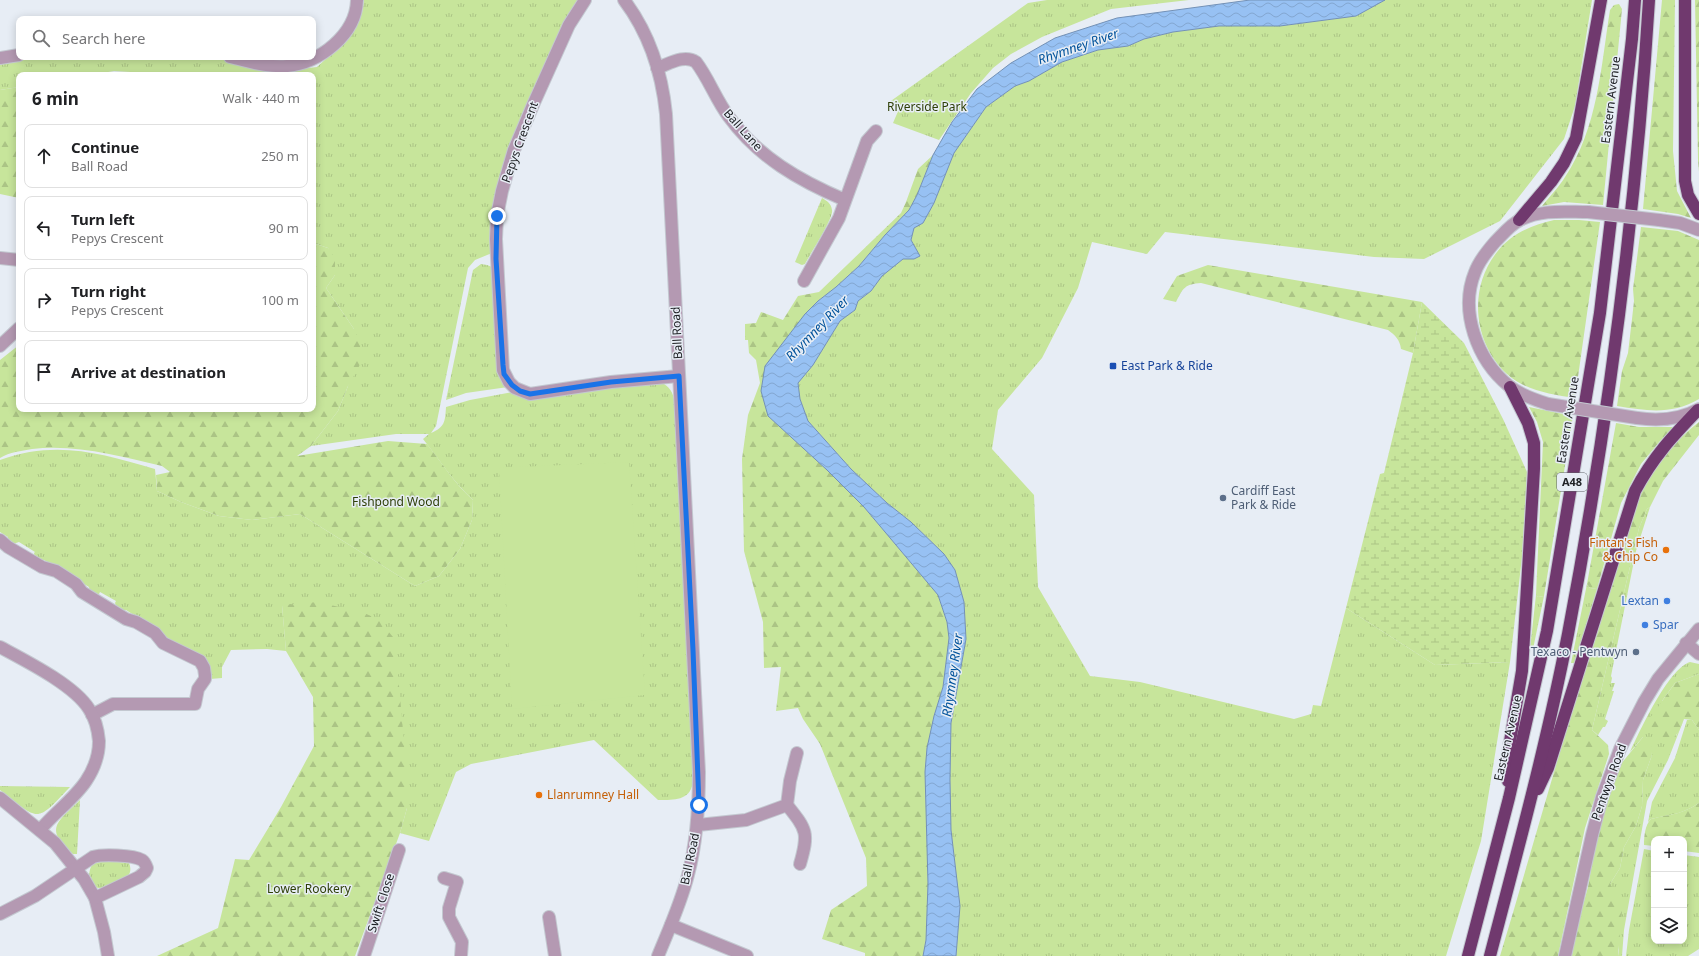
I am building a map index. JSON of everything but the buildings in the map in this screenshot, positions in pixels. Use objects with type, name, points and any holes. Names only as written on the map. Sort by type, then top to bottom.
[{"type":"highway","points":[[1519,220],[1551,182],[1564,162],[1576,138],[1601,0]]},
{"type":"highway","name":"Eastern Avenue","points":[[1468,956],[1509,798],[1547,631],[1600,313],[1632,39],[1635,0]]},
{"type":"highway","name":"A48","points":[[1490,956],[1529,804],[1568,636],[1596,478],[1620,316],[1636,170],[1649,0]]},
{"type":"highway","points":[[1685,0],[1685,181],[1688,195],[1699,214]]},
{"type":"highway","points":[[1509,798],[1507,759],[1522,671],[1534,469],[1534,443],[1528,423],[1510,387]]},
{"type":"highway","points":[[1529,804],[1548,768],[1635,491],[1646,471],[1664,446],[1698,410]]},
{"type":"street","points":[[316,56],[333,46],[342,36],[354,15],[357,0]]},
{"type":"street","name":"Pepys Crescent","points":[[585,0],[569,25],[530,111],[514,150],[501,198],[496,239],[503,370],[509,382],[515,388],[530,394],[611,382],[679,376]]},
{"type":"street","name":"Ball Road","points":[[626,1],[646,37],[657,68],[662,85],[666,114],[699,772],[698,825],[688,875],[671,925],[658,956]]},
{"type":"street","points":[[0,58],[16,55]]},
{"type":"street","name":"Ball Lane","points":[[657,68],[681,59],[692,59],[696,62],[720,103],[738,129],[748,140],[792,175],[845,200]]},
{"type":"street","points":[[243,60],[270,66],[286,66],[310,60]]},
{"type":"street","points":[[804,281],[839,218],[867,141],[876,131]]},
{"type":"street","points":[[1698,410],[1670,418],[1647,419],[1548,404],[1531,399],[1510,387],[1493,369],[1477,344],[1469,309],[1475,272],[1488,250],[1519,220],[1542,212],[1588,212],[1659,220],[1680,223],[1699,230]]},
{"type":"street","points":[[0,258],[16,260]]},
{"type":"street","points":[[0,346],[16,331]]},
{"type":"street","points":[[0,540],[8,547],[42,567],[56,571],[76,584],[82,592],[126,619],[136,622],[155,633],[163,643],[200,661],[204,668],[205,679],[198,688],[195,704],[113,704],[92,716]]},
{"type":"street","name":"Pentwyn Road","points":[[1565,956],[1602,796],[1620,749],[1644,702],[1658,679],[1699,629]]},
{"type":"street","points":[[1686,643],[1699,654]]},
{"type":"street","points":[[0,647],[72,691],[84,703],[92,716],[98,735],[99,748],[92,772],[85,782],[40,830]]},
{"type":"street","points":[[798,753],[790,781],[787,805],[802,825],[805,833],[806,843],[800,864]]},
{"type":"street","points":[[0,798],[55,844],[91,890],[104,932],[108,956]]},
{"type":"street","points":[[698,825],[746,820],[787,805]]},
{"type":"street","name":"Swift Close","points":[[364,956],[399,850]]},
{"type":"street","points":[[0,914],[24,903],[93,857],[99,855],[135,857],[145,864],[147,868],[139,877],[94,898]]},
{"type":"street","points":[[444,878],[457,882],[449,908],[448,917],[462,942],[462,956]]},
{"type":"street","points":[[549,917],[555,956]]},
{"type":"street","points":[[671,925],[747,956]]},
{"type":"green space","points":[[364,0],[579,0],[535,85],[508,152],[500,184],[492,253],[475,260],[468,268],[436,426],[431,433],[442,426],[446,407],[470,400],[513,392],[658,381],[670,390],[674,399],[693,781],[692,788],[685,796],[681,798],[658,800],[594,740],[471,764],[456,772],[429,841],[400,833],[407,808],[282,605],[286,651],[267,649],[231,650],[222,667],[222,678],[210,679],[210,672],[168,642],[161,632],[126,610],[121,612],[117,608],[115,603],[116,601],[100,592],[99,594],[93,595],[90,593],[89,587],[44,560],[40,562],[35,558],[35,552],[19,542],[13,544],[8,542],[8,537],[0,532],[0,460],[20,454],[59,450],[97,454],[155,469],[157,491],[181,502],[219,516],[252,520],[300,514],[415,586],[439,576],[460,549],[472,520],[473,500],[453,479],[423,439],[429,434],[396,434],[311,446],[338,411],[348,386],[354,329],[326,288],[335,275],[328,248],[316,244],[316,72],[16,72],[16,87],[0,90],[0,62],[16,60],[224,60],[284,71],[317,67],[349,38],[362,13]]},
{"type":"green space","name":"Riverside Park","points":[[1047,0],[1189,0],[1111,9],[1042,37],[1011,54],[993,68],[971,93],[939,140],[893,123],[899,109],[888,103],[1028,3]]},
{"type":"green space","points":[[1385,0],[1592,0],[1575,106],[1564,139],[1500,221],[1424,259],[1374,257],[1165,232],[1147,254],[1092,242],[1078,288],[1042,358],[998,410],[992,449],[1034,495],[1038,587],[1090,676],[1140,682],[1294,719],[1311,714],[1313,705],[1321,706],[1346,608],[1435,665],[1510,662],[1481,841],[1446,956],[956,956],[960,906],[951,830],[951,723],[966,639],[964,602],[955,570],[944,554],[911,522],[887,503],[851,469],[808,421],[800,399],[798,383],[813,365],[840,321],[855,310],[858,301],[871,291],[882,276],[903,259],[914,259],[920,256],[911,240],[914,228],[923,223],[934,203],[954,153],[986,107],[1015,86],[1029,81],[1062,62],[1098,50],[1128,46],[1144,39],[1173,32],[1219,26],[1280,26],[1356,16]]},
{"type":"green space","points":[[1662,0],[1675,0],[1673,151],[1677,191],[1691,218],[1678,214],[1643,209]]},
{"type":"green space","points":[[1695,0],[1699,0],[1699,172],[1698,160]]},
{"type":"green space","points":[[1619,4],[1622,9],[1603,205],[1564,202],[1542,206],[1565,177],[1585,138],[1601,75],[1610,10],[1614,5]]},
{"type":"green space","points":[[16,87],[16,197],[0,194],[0,90]]},
{"type":"green space","points":[[933,155],[917,195],[909,210],[885,235],[859,266],[818,301],[768,416],[827,470],[864,507],[938,595],[947,622],[949,638],[943,687],[934,716],[927,748],[925,772],[928,884],[926,940],[923,956],[865,956],[865,953],[822,939],[831,910],[867,886],[866,858],[820,744],[803,719],[798,708],[776,711],[781,667],[764,668],[763,622],[744,551],[742,459],[748,415],[760,383],[756,360],[749,353],[748,340],[745,340],[745,324],[756,323],[761,312],[783,320],[798,296],[819,292],[901,213],[918,169]]},
{"type":"green space","points":[[822,198],[830,204],[832,214],[826,228],[805,264],[802,265],[795,262]]},
{"type":"green space","points":[[1554,220],[1600,222],[1575,398],[1539,391],[1514,380],[1496,361],[1487,347],[1481,331],[1478,315],[1478,298],[1482,282],[1488,266],[1497,252],[1509,240],[1522,231]]},
{"type":"green space","points":[[1641,227],[1678,231],[1699,240],[1699,399],[1679,408],[1669,410],[1649,410],[1617,406],[1622,371],[1628,353],[1634,301],[1633,289]]},
{"type":"green space","name":"Fishpond Wood","points":[[316,244],[328,248],[335,259],[335,275],[326,288],[354,329],[360,344],[362,361],[348,386],[338,411],[311,446],[297,456],[388,441],[427,444],[454,480],[473,500],[472,520],[460,549],[439,576],[415,586],[300,514],[252,520],[219,516],[181,502],[157,491],[156,475],[170,472],[162,466],[97,452],[65,448],[32,449],[12,453],[0,458],[0,360],[16,347],[16,412],[316,412]]},
{"type":"green space","points":[[481,264],[492,267],[508,387],[466,393],[446,400],[473,270]]},
{"type":"green space","points":[[1208,265],[1422,302],[1413,353],[1401,349],[1397,338],[1388,330],[1201,283],[1191,284],[1185,288],[1176,302],[1163,299],[1177,276]]},
{"type":"green space","points":[[1422,302],[1464,343],[1503,419],[1527,472],[1522,557],[1510,662],[1435,665],[1346,608],[1380,474],[1384,473],[1413,353]]},
{"type":"green space","points":[[1529,407],[1573,416],[1544,596],[1538,597],[1536,595],[1543,442],[1537,422]]},
{"type":"green space","points":[[1699,422],[1699,435],[1663,481],[1650,507],[1647,509],[1639,528],[1592,730],[1608,745],[1609,754],[1585,828],[1558,956],[1500,956],[1565,733],[1635,504],[1646,481],[1659,462],[1682,436]]},
{"type":"green space","points":[[1616,423],[1639,427],[1675,427],[1660,441],[1641,464],[1621,503],[1597,589],[1590,588],[1587,584]]},
{"type":"green space","points":[[629,462],[645,695],[512,709],[499,468]]},
{"type":"green space","points":[[1650,507],[1636,551],[1611,676],[1611,683],[1615,683],[1605,719],[1608,721],[1598,735],[1592,730],[1639,528],[1647,509]]},
{"type":"green space","points":[[1587,584],[1590,588],[1597,589],[1575,663],[1571,663]]},
{"type":"green space","points":[[1536,595],[1538,597],[1544,596],[1533,649],[1530,649]]},
{"type":"green space","name":"Lower Rookery","points":[[318,602],[364,613],[378,619],[393,637],[398,674],[407,776],[407,808],[400,833],[355,956],[157,956],[218,928],[235,859],[249,860],[281,807],[314,746],[313,697],[286,651],[282,605]]},
{"type":"green space","points":[[1690,662],[1699,664],[1699,674],[1675,683],[1662,701],[1676,736],[1684,719],[1668,760],[1647,801],[1624,930],[1622,956],[1618,956],[1619,950],[1610,884],[1620,868],[1624,847],[1636,826],[1642,806],[1643,780],[1652,755],[1646,737],[1643,737],[1630,752],[1664,688],[1682,667]]},
{"type":"green space","points":[[1699,674],[1699,730],[1692,720],[1684,719],[1675,736],[1667,739],[1659,736],[1647,722],[1675,683]]},
{"type":"green space","points":[[1687,720],[1692,720],[1699,730],[1699,803],[1681,812],[1651,819],[1648,822],[1652,802],[1675,758]]},
{"type":"green space","points":[[1643,737],[1646,737],[1651,744],[1652,755],[1643,780],[1642,806],[1636,826],[1624,847],[1620,868],[1610,884],[1617,896],[1622,911],[1618,956],[1569,956],[1588,887],[1595,846],[1616,770]]},
{"type":"green space","points":[[0,786],[70,787],[50,807],[37,814],[23,808],[0,790]]},
{"type":"green space","points":[[80,800],[77,854],[73,854],[58,838],[56,831],[60,820]]},
{"type":"green space","points":[[1699,803],[1699,853],[1687,851],[1687,836],[1651,836],[1651,846],[1644,845],[1646,827],[1651,819],[1675,814]]},
{"type":"green space","points":[[1644,849],[1651,850],[1651,944],[1687,944],[1687,855],[1699,857],[1699,949],[1688,956],[1626,956],[1629,930]]},
{"type":"green space","points":[[95,861],[125,861],[129,863],[130,873],[128,876],[113,885],[99,888],[91,883],[89,875]]},
{"type":"water","name":"Rhymney River","points":[[1250,0],[1385,0],[1356,16],[1280,26],[1219,26],[1173,32],[1144,39],[1128,46],[1098,50],[1062,62],[1029,81],[1015,86],[986,107],[954,153],[934,203],[923,223],[914,228],[911,240],[920,256],[914,259],[903,259],[882,276],[871,291],[858,301],[855,310],[840,321],[813,365],[798,383],[800,399],[808,421],[851,469],[887,503],[911,522],[944,554],[955,570],[964,602],[966,639],[951,723],[951,830],[960,906],[956,956],[923,956],[926,940],[928,884],[925,772],[927,748],[934,716],[943,687],[949,638],[947,622],[938,595],[864,507],[827,470],[768,416],[761,391],[765,366],[805,314],[859,266],[885,235],[909,210],[917,195],[933,155],[952,122],[977,89],[1011,63],[1055,38],[1117,18]]},
{"type":"place","name":"East Park & Ride","points":[[1113,366]]},
{"type":"place","name":"Cardiff East Park & Ride","points":[[1223,498]]},
{"type":"place","name":"Fintan's Fish & Chip Co","points":[[1666,550]]},
{"type":"place","name":"Lextan","points":[[1667,601]]},
{"type":"place","name":"Spar","points":[[1645,625]]},
{"type":"place","name":"Texaco - Pentwyn","points":[[1636,652]]},
{"type":"place","name":"Llanrumney Hall","points":[[539,795]]},
{"type":"route","points":[[497,216],[496,259],[503,370],[509,382],[515,388],[524,393],[530,394],[611,382],[679,376],[699,772],[699,805]]}]
